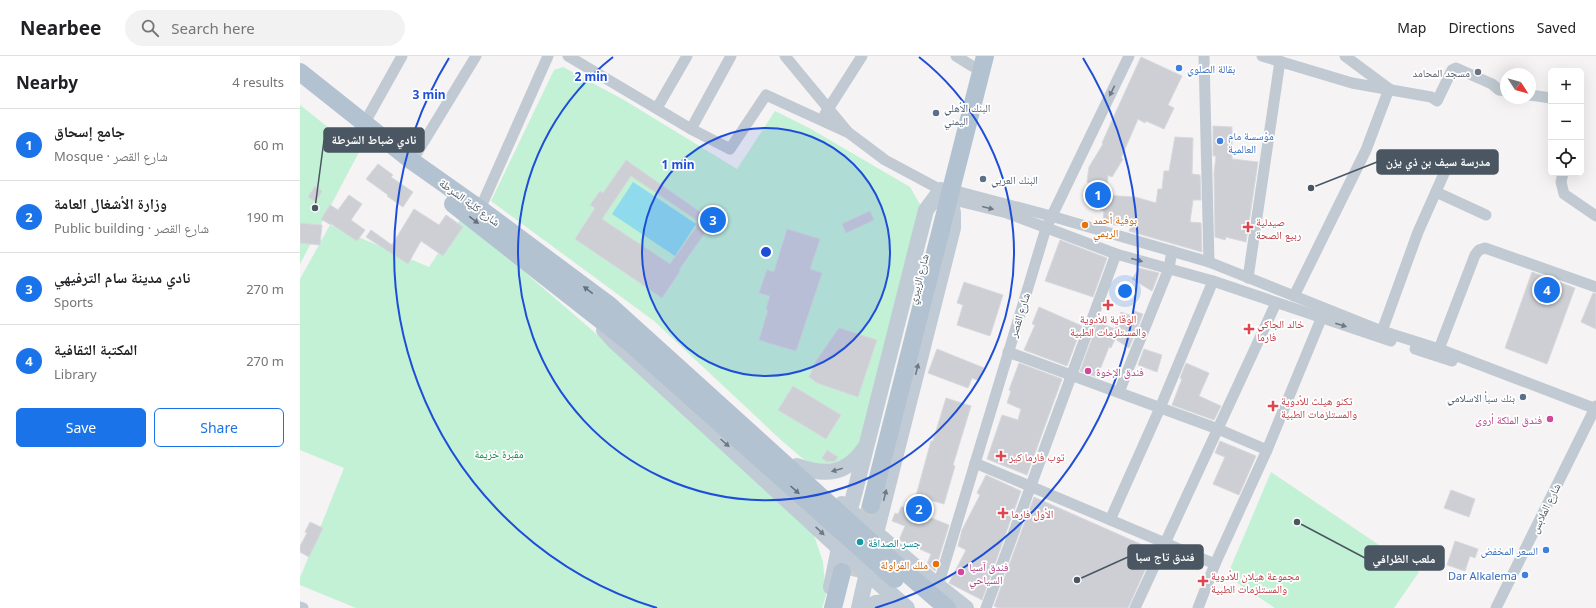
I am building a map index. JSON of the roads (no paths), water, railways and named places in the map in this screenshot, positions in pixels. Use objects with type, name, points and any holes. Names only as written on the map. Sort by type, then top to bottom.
[{"type":"main road","name":"شارع الزبيري","points":[[860,506],[948,193],[962,150],[978,115],[992,56]]},
{"type":"main road","name":"شارع الزبيري","points":[[962,150],[977,59]]},
{"type":"main road","name":"شارع الزبيري","points":[[948,193],[977,59]]},
{"type":"main road","name":"شارع كلية الشرطة","points":[[300,72],[412,161],[480,209],[634,338]]},
{"type":"main road","name":"شارع كلية الشرطة","points":[[300,84],[358,132],[473,219],[603,312]]},
{"type":"main road","points":[[833,608],[854,574],[876,533],[953,228],[953,213],[948,193],[926,210],[866,446],[854,574],[845,608]]},
{"type":"main road","points":[[859,608],[854,574],[839,548],[613,340],[603,312],[625,310],[635,316],[797,466],[860,506],[876,533],[966,608]]},
{"type":"main road","points":[[634,338],[876,563],[930,608]]},
{"type":"main road","points":[[634,338],[947,608]]},
{"type":"main road","points":[[797,466],[813,472],[838,470],[850,465],[866,446]]},
{"type":"main road","points":[[826,608],[839,548],[860,506]]},
{"type":"main road","points":[[839,548],[876,533]]},
{"type":"main road","points":[[854,574],[903,604]]},
{"type":"main road","points":[[866,608],[876,603],[903,604]]},
{"type":"street","points":[[364,124],[402,56]]},
{"type":"street","points":[[412,161],[476,56]]},
{"type":"street","points":[[480,209],[548,56]]},
{"type":"street","points":[[568,56],[691,129],[730,149],[766,95],[849,133],[885,160],[948,193],[1007,213],[1116,254],[1213,281],[1321,319],[1536,389],[1544,390]]},
{"type":"street","points":[[657,108],[687,56]]},
{"type":"street","points":[[691,129],[731,56]]},
{"type":"street","points":[[785,56],[849,133]]},
{"type":"street","points":[[822,121],[828,108],[862,56]]},
{"type":"street","points":[[956,56],[977,59]]},
{"type":"street","name":"شارع القصر","points":[[938,586],[1050,216],[1129,56]]},
{"type":"street","points":[[1204,56],[1209,262]]},
{"type":"street","points":[[1262,56],[1352,83],[1431,97],[1438,101],[1452,70],[1456,68],[1492,84],[1500,90]]},
{"type":"street","points":[[1345,56],[1389,89]]},
{"type":"street","points":[[1248,278],[1280,61]]},
{"type":"street","points":[[1294,296],[1366,150],[1389,89]]},
{"type":"street","points":[[1536,95],[1548,97]]},
{"type":"street","points":[[1382,331],[1418,232],[1446,169]]},
{"type":"street","points":[[1562,176],[1561,182],[1564,194],[1596,216]]},
{"type":"street","points":[[1436,192],[1486,215]]},
{"type":"street","points":[[948,193],[1050,216],[1209,262],[1382,331],[1439,349],[1532,384],[1544,390],[1596,408]]},
{"type":"street","points":[[1439,349],[1475,255],[1479,250],[1485,248],[1596,286]]},
{"type":"street","points":[[1119,392],[1168,268],[1172,251]]},
{"type":"street","points":[[986,608],[1032,487],[1071,375],[1116,254]]},
{"type":"street","points":[[1110,520],[1160,408],[1213,281]]},
{"type":"street","points":[[1135,608],[1276,303]]},
{"type":"street","points":[[1198,608],[1215,564],[1266,450],[1321,319]]},
{"type":"street","points":[[1008,352],[1218,429],[1266,450]]},
{"type":"street","name":"شارع الملابس","points":[[1496,608],[1596,408]]},
{"type":"street","points":[[974,464],[1215,564]]},
{"type":"water","points":[[633,182],[696,224],[675,256],[612,214]]},
{"type":"tunnel","points":[[852,576],[871,505]]},
{"type":"place","name":"بقالة الصلوي","points":[[1179,68]]},
{"type":"place","name":"مسجد المحامد","points":[[1478,72]]},
{"type":"place","name":"البنك الأهلي اليمني","points":[[936,113]]},
{"type":"place","name":"مؤسسة مام العالمية","points":[[1220,141]]},
{"type":"place","name":"البنك العربي","points":[[983,179]]},
{"type":"place","name":"مدرسة سيف بن ذي يزن","points":[[1311,188]]},
{"type":"place","name":"جامع إسحاق","points":[[1098,195]]},
{"type":"place","name":"نادي ضباط الشرطة","points":[[315,208]]},
{"type":"place","name":"نادي مدينة سام الترفيهي","points":[[713,220]]},
{"type":"place","name":"بوفية أحمد الريمي","points":[[1085,225]]},
{"type":"place","name":"صيدلية ربيع الصحة","points":[[1248,227]]},
{"type":"place","name":"المكتبة الثقافية","points":[[1547,290]]},
{"type":"place","name":"الوقاية للأدوية والمستلزمات الطبية","points":[[1108,305]]},
{"type":"place","name":"خالد الجاكي فارما","points":[[1249,329]]},
{"type":"place","name":"فندق الإخوة","points":[[1088,371]]},
{"type":"place","name":"بنك سبأ الاسلامي","points":[[1523,397]]},
{"type":"place","name":"تكنو هيلث للأدوية والمستلزمات الطبية","points":[[1273,406]]},
{"type":"place","name":"فندق الملكة أروى","points":[[1550,419]]},
{"type":"place","name":"توب فارما كير","points":[[1001,456]]},
{"type":"place","name":"وزارة الأشغال العامة","points":[[919,509]]},
{"type":"place","name":"الأول فارما","points":[[1003,513]]},
{"type":"place","name":"ملعب الظرافي","points":[[1297,522]]},
{"type":"place","name":"جسر الصداقة","points":[[860,542]]},
{"type":"place","name":"السعر المخفض","points":[[1546,550]]},
{"type":"place","name":"ملك الفراولة","points":[[936,564]]},
{"type":"place","name":"فندق آسيا السياحي","points":[[961,572]]},
{"type":"place","name":"Dar Alkalema","points":[[1525,575]]},
{"type":"place","name":"فندق تاج سبا","points":[[1077,580]]},
{"type":"place","name":"مجموعة هيلان للأدوية والمستلزمات الطبية","points":[[1203,581]]},
{"type":"park label","name":"مقبرة خزيمة","points":[[499,453]]}]
